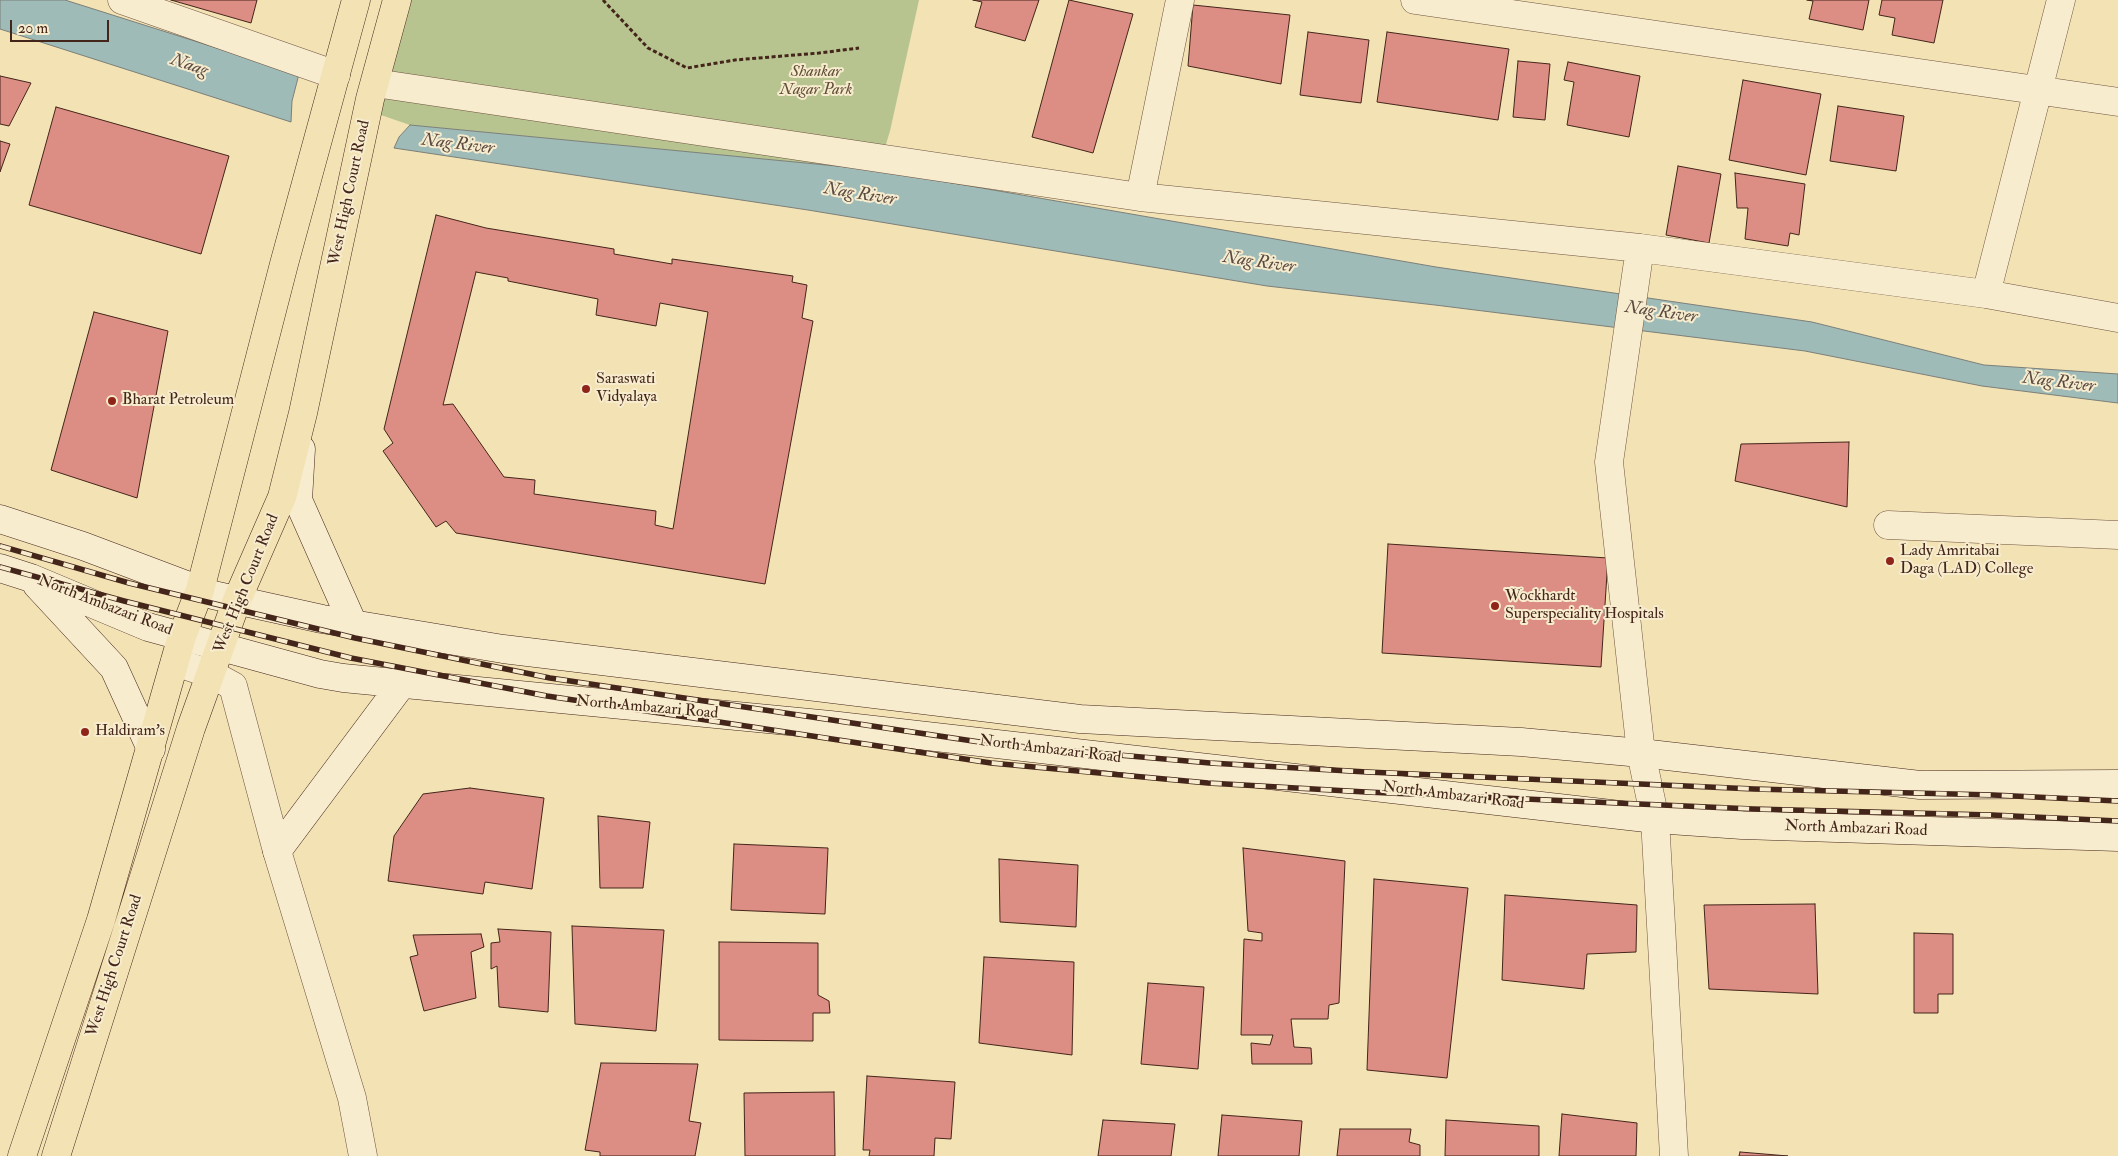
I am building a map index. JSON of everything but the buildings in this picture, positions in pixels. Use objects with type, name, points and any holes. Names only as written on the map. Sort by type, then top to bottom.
[{"type":"main road","points":[[122,0],[336,75]]},
{"type":"main road","name":"West High Court Road","points":[[22,1156],[101,920],[182,636],[200,590],[284,264],[356,0]]},
{"type":"main road","name":"West High Court Road","points":[[56,1156],[191,728],[236,600],[282,496],[303,413],[375,83],[397,0]]},
{"type":"main road","points":[[1140,197],[1180,0]]},
{"type":"main road","points":[[1415,0],[2037,92],[2118,102]]},
{"type":"main road","points":[[1986,294],[2061,0]]},
{"type":"main road","points":[[375,83],[1140,197],[1986,294],[2118,318]]},
{"type":"main road","points":[[1639,254],[1609,462],[1641,753],[1655,819],[1674,1156]]},
{"type":"main road","points":[[303,413],[298,500],[353,624]]},
{"type":"main road","points":[[0,519],[83,546],[213,595],[353,624],[503,649],[1080,719],[1522,742],[1641,753],[1920,785],[2118,784]]},
{"type":"main road","points":[[1888,525],[2118,535]]},
{"type":"main road","name":"North Ambazari Road","points":[[0,568],[31,578],[148,627],[320,674],[401,685],[830,725],[1655,819],[1742,825],[2118,837]]},
{"type":"main road","points":[[31,578],[114,668],[151,749]]},
{"type":"main road","points":[[175,662],[211,674],[233,686],[277,851],[352,1098],[363,1156]]},
{"type":"main road","points":[[277,851],[401,685]]},
{"type":"path","points":[[603,0],[648,48],[687,68],[735,60],[859,48]]},
{"type":"green space","name":"Shankar Nagar Park","points":[[404,0],[919,0],[890,131],[878,170],[410,125],[378,114]]},
{"type":"water","name":"Naag","points":[[0,0],[65,0],[299,74],[292,101],[291,122],[0,29]]},
{"type":"water","name":"Nag River","points":[[410,125],[878,170],[1436,267],[1812,322],[1984,365],[2118,374],[2118,403],[1982,386],[1805,351],[1267,286],[808,210],[394,148],[399,137]]},
{"type":"railway","points":[[0,546],[129,583],[355,638],[550,678],[993,744],[1210,763],[1367,772],[1754,789],[1993,795],[2118,801]]},
{"type":"railway","points":[[0,567],[124,601],[351,658],[547,696],[991,763],[1208,783],[1366,792],[1753,809],[1992,815],[2118,821]]},
{"type":"place","name":"Saraswati Vidyalaya","points":[[586,389]]},
{"type":"place","name":"Bharat Petroleum","points":[[112,401]]},
{"type":"place","name":"Lady Amritabai Daga (LAD) College","points":[[1890,561]]},
{"type":"place","name":"Wockhardt Superspeciality Hospitals","points":[[1495,606]]},
{"type":"place","name":"Haldiram's","points":[[85,732]]}]
